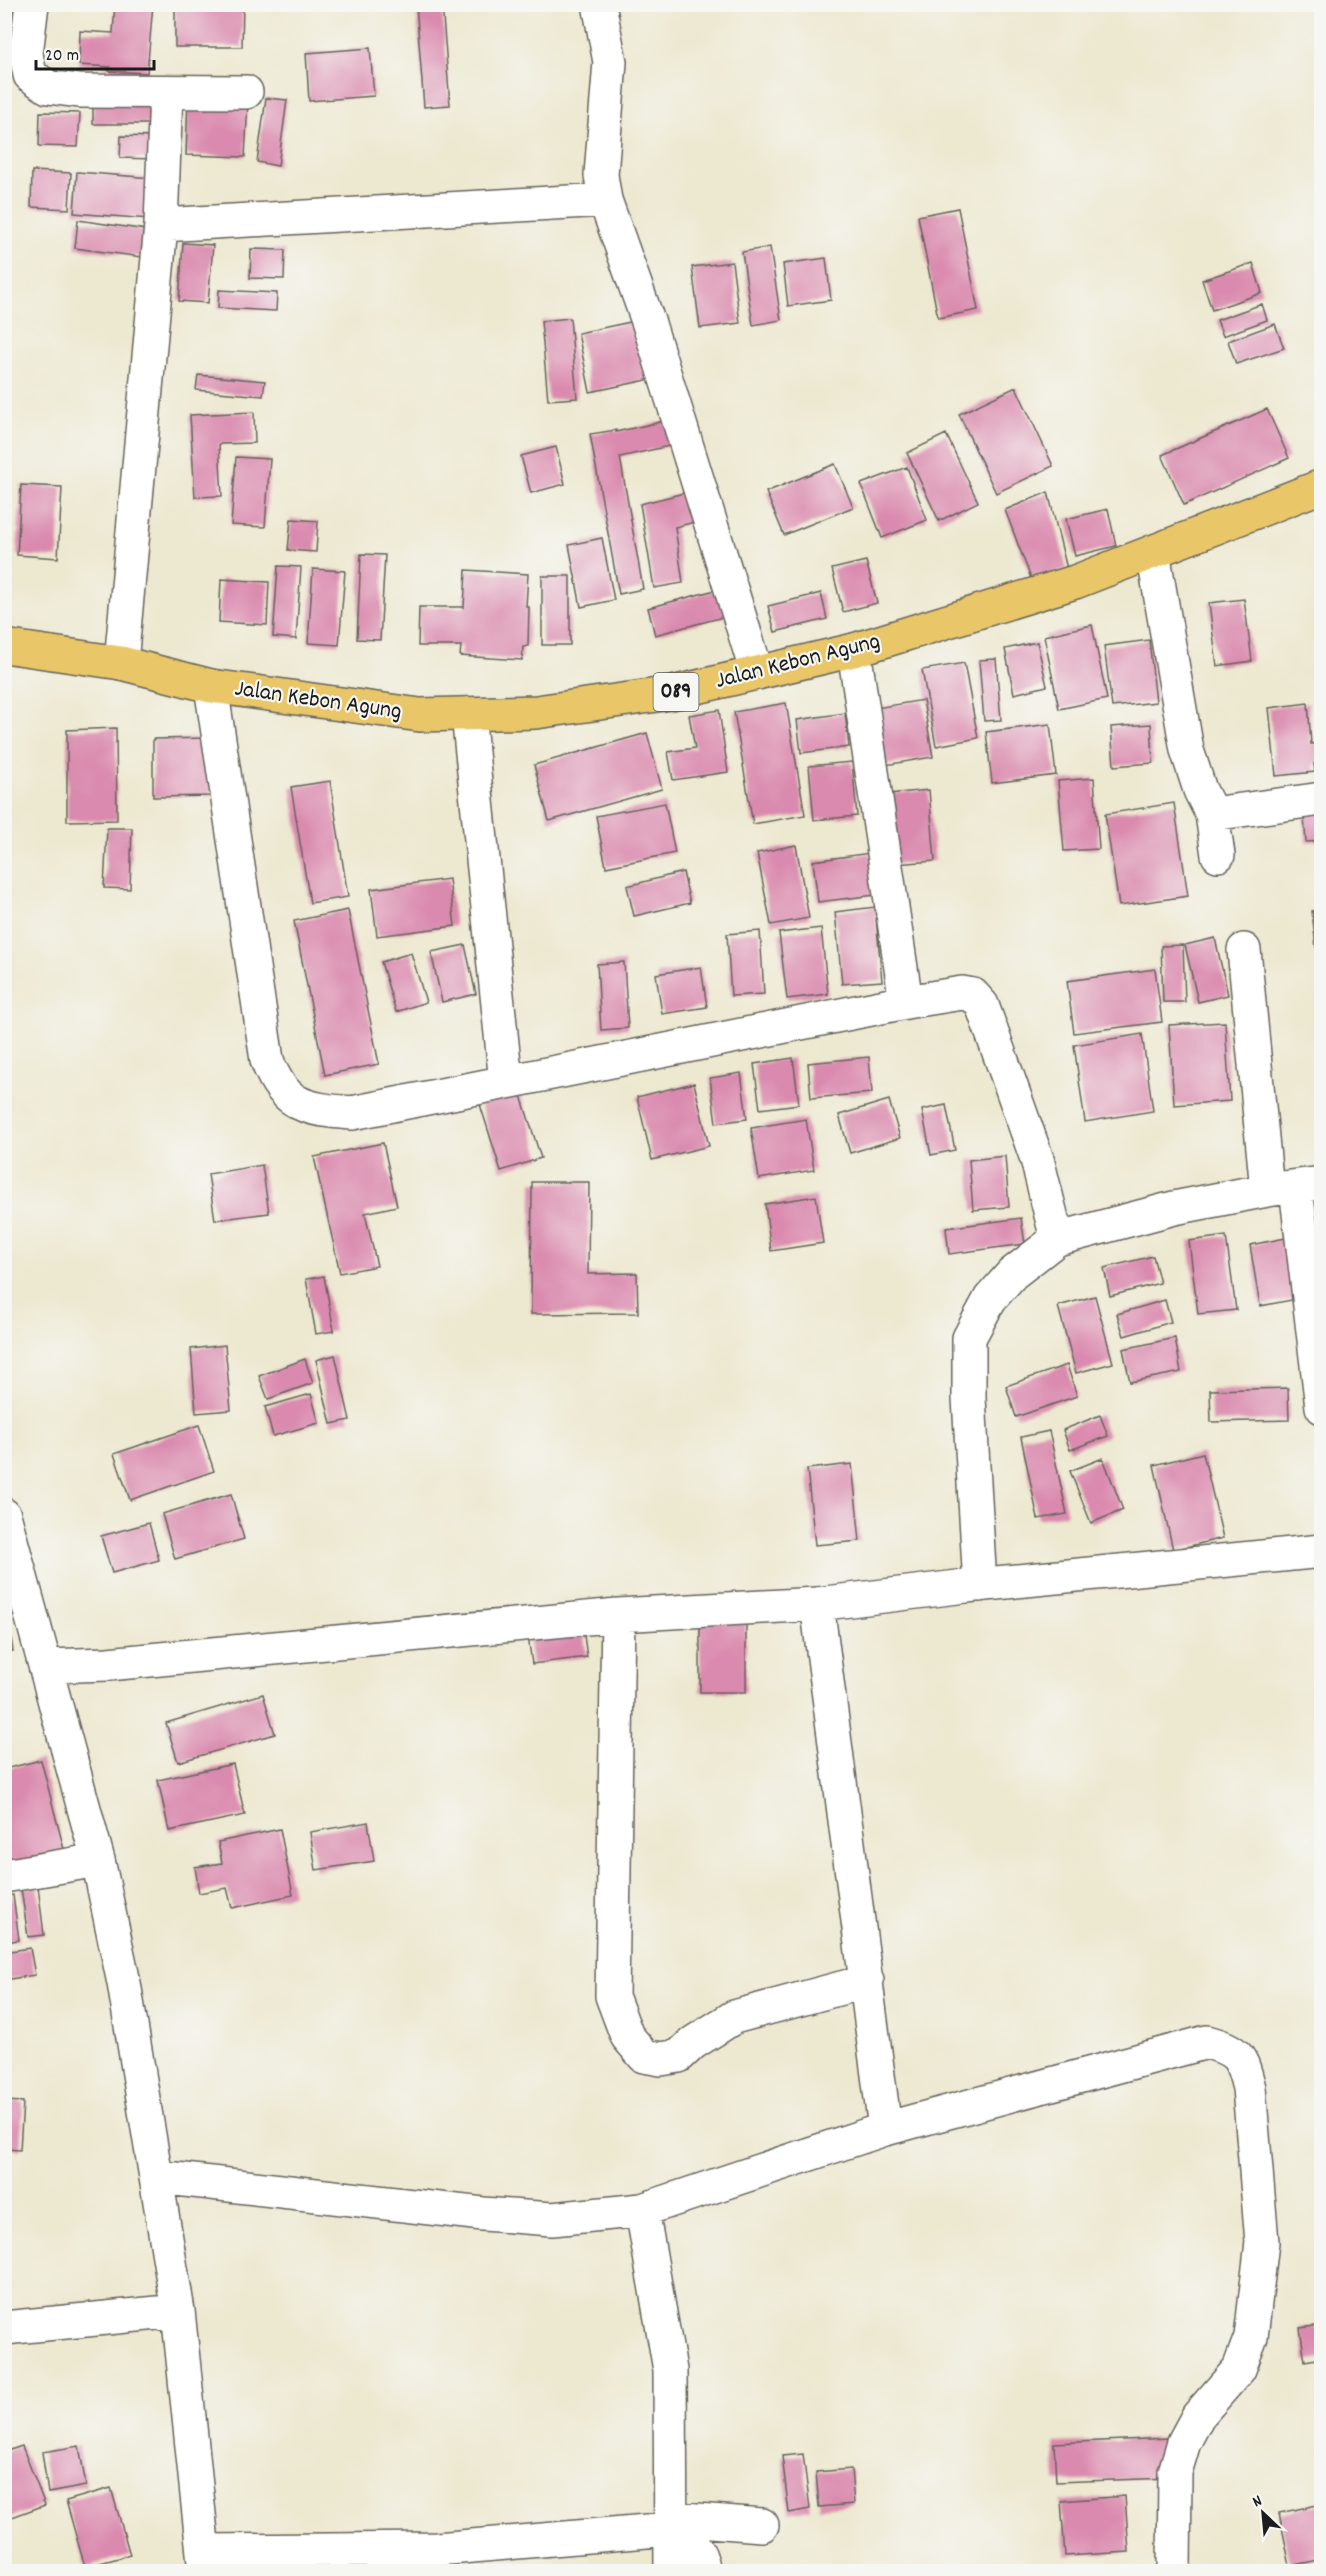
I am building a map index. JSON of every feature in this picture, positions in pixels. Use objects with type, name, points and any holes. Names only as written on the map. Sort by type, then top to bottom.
[{"type":"main road","name":"Jalan Kebon Agung","points":[[4,646],[121,663],[211,686],[420,715],[536,712],[672,693],[854,650],[1075,582],[1322,486]]},
{"type":"street","points":[[32,4],[26,54],[30,75],[48,87],[79,91],[246,92]]},
{"type":"street","points":[[599,4],[610,62],[602,175],[605,201],[650,324],[757,673]]},
{"type":"street","points":[[121,663],[162,225],[166,92]]},
{"type":"street","points":[[162,225],[605,201]]},
{"type":"street","points":[[1153,552],[1187,750],[1200,790],[1212,814],[1218,855]]},
{"type":"street","points":[[854,650],[906,1002]]},
{"type":"street","points":[[211,686],[267,1060],[274,1078],[293,1101],[319,1110],[351,1113],[906,1002],[962,993],[973,995],[982,1005],[1037,1159],[1057,1239]]},
{"type":"street","points":[[468,714],[506,1082]]},
{"type":"street","points":[[1212,814],[1322,799]]},
{"type":"street","points":[[1244,951],[1295,1187],[1322,1407]]},
{"type":"street","points":[[980,1585],[969,1398],[969,1338],[990,1299],[1012,1274],[1057,1239],[1174,1208],[1295,1187]]},
{"type":"street","points":[[4,1515],[98,1860],[124,1983],[158,2177],[178,2311],[205,2561],[437,2549],[671,2524],[762,2525]]},
{"type":"street","points":[[46,1666],[108,1664],[618,1614],[817,1604],[980,1585],[1322,1551]]},
{"type":"street","points":[[817,1604],[885,2129]]},
{"type":"street","points":[[618,1614],[612,1996],[627,2036],[644,2056],[661,2059],[679,2056],[693,2043],[734,2017],[867,1981]]},
{"type":"street","points":[[4,1876],[98,1860]]},
{"type":"street","points":[[158,2177],[483,2214],[552,2219],[642,2211],[885,2129],[1207,2042],[1230,2049],[1244,2066],[1248,2088],[1262,2242],[1251,2337],[1239,2369],[1198,2416],[1184,2442],[1175,2472],[1174,2571]]},
{"type":"street","points":[[642,2211],[670,2370],[671,2571]]},
{"type":"street","points":[[4,2328],[178,2311]]},
{"type":"street","points":[[671,2524],[694,2544],[702,2557],[704,2571]]},
{"type":"building","points":[[115,4],[153,4],[147,73],[109,71],[110,67],[79,65],[80,31],[113,33]]},
{"type":"building","points":[[175,4],[243,4],[242,47],[175,47]]},
{"type":"building","points":[[416,4],[442,4],[450,105],[424,107]]},
{"type":"building","points":[[370,48],[374,96],[309,101],[306,53]]},
{"type":"building","points":[[93,96],[154,96],[153,124],[93,124]]},
{"type":"building","points":[[266,98],[287,100],[278,166],[257,162]]},
{"type":"building","points":[[188,99],[248,101],[245,157],[186,155]]},
{"type":"building","points":[[40,112],[80,113],[78,147],[39,146]]},
{"type":"building","points":[[121,136],[154,137],[153,159],[120,158]]},
{"type":"building","points":[[32,171],[71,173],[69,209],[31,207]]},
{"type":"building","points":[[77,172],[152,178],[149,219],[74,213]]},
{"type":"building","points":[[958,208],[978,310],[938,318],[918,216]]},
{"type":"building","points":[[78,220],[153,231],[149,258],[75,248]]},
{"type":"building","points":[[183,243],[213,245],[208,303],[179,301]]},
{"type":"building","points":[[770,247],[781,320],[753,325],[742,252]]},
{"type":"building","points":[[251,249],[285,250],[284,279],[250,278]]},
{"type":"building","points":[[826,258],[831,300],[788,306],[783,264]]},
{"type":"building","points":[[732,262],[740,323],[700,328],[692,267]]},
{"type":"building","points":[[1253,263],[1262,293],[1212,310],[1202,280]]},
{"type":"building","points":[[219,290],[277,293],[276,311],[218,308]]},
{"type":"building","points":[[1262,304],[1267,320],[1223,336],[1217,320]]},
{"type":"building","points":[[570,318],[577,398],[548,400],[541,321]]},
{"type":"building","points":[[640,320],[652,379],[590,392],[578,333]]},
{"type":"building","points":[[1275,324],[1284,348],[1236,364],[1228,341]]},
{"type":"building","points":[[198,375],[265,381],[263,396],[196,390]]},
{"type":"building","points":[[1016,387],[1053,466],[996,493],[959,414]]},
{"type":"building","points":[[1267,409],[1289,458],[1184,505],[1162,455]]},
{"type":"building","points":[[254,412],[255,443],[219,444],[222,496],[195,497],[190,415]]},
{"type":"building","points":[[673,419],[678,444],[620,457],[643,589],[619,594],[590,434],[616,430],[616,432]]},
{"type":"building","points":[[946,434],[978,502],[939,521],[907,453]]},
{"type":"building","points":[[556,447],[565,484],[531,493],[521,456]]},
{"type":"building","points":[[236,457],[270,459],[265,527],[231,525]]},
{"type":"building","points":[[835,464],[853,507],[784,535],[766,492]]},
{"type":"building","points":[[907,467],[927,520],[882,538],[861,484]]},
{"type":"building","points":[[21,485],[62,487],[58,558],[17,555]]},
{"type":"building","points":[[688,492],[695,522],[675,527],[683,583],[654,588],[640,504]]},
{"type":"building","points":[[1048,492],[1067,569],[1032,581],[1005,510]]},
{"type":"building","points":[[1108,509],[1116,546],[1075,556],[1066,519]]},
{"type":"building","points":[[291,519],[318,521],[316,552],[288,550]]},
{"type":"building","points":[[602,538],[614,600],[581,607],[569,545]]},
{"type":"building","points":[[361,554],[385,555],[380,640],[357,639]]},
{"type":"building","points":[[866,561],[877,603],[843,612],[832,569]]},
{"type":"building","points":[[278,566],[301,567],[296,639],[273,637]]},
{"type":"building","points":[[313,569],[345,571],[339,645],[308,643]]},
{"type":"building","points":[[466,570],[528,574],[526,607],[529,607],[528,646],[523,647],[522,660],[460,656],[461,646],[418,646],[419,607],[464,607]]},
{"type":"building","points":[[542,576],[570,576],[570,645],[542,645]]},
{"type":"building","points":[[221,579],[269,582],[267,625],[219,622]]},
{"type":"building","points":[[719,589],[727,616],[655,635],[648,608]]},
{"type":"building","points":[[821,593],[827,619],[775,632],[768,606]]},
{"type":"building","points":[[1244,599],[1252,661],[1217,666],[1209,603]]},
{"type":"building","points":[[1092,625],[1107,699],[1059,709],[1044,636]]},
{"type":"building","points":[[1149,640],[1156,702],[1112,707],[1104,646]]},
{"type":"building","points":[[1037,642],[1047,686],[1014,694],[1005,649]]},
{"type":"building","points":[[996,659],[1001,720],[984,721],[979,660]]},
{"type":"building","points":[[964,663],[978,738],[936,746],[922,670]]},
{"type":"building","points":[[923,700],[933,757],[880,766],[870,709]]},
{"type":"building","points":[[786,703],[805,815],[753,824],[734,712]]},
{"type":"building","points":[[1308,703],[1311,744],[1322,742],[1322,762],[1314,764],[1315,772],[1276,776],[1269,708]]},
{"type":"building","points":[[719,710],[728,772],[673,780],[668,752],[695,748],[689,715]]},
{"type":"building","points":[[845,713],[849,747],[801,753],[797,720]]},
{"type":"building","points":[[1050,724],[1056,775],[992,783],[986,732]]},
{"type":"building","points":[[1151,724],[1153,763],[1114,766],[1111,727]]},
{"type":"building","points":[[116,728],[117,820],[67,821],[67,730]]},
{"type":"building","points":[[647,733],[662,789],[549,821],[534,765]]},
{"type":"building","points":[[212,738],[213,796],[153,797],[153,739]]},
{"type":"building","points":[[852,762],[857,816],[814,820],[809,766]]},
{"type":"building","points":[[1094,778],[1099,849],[1064,851],[1058,781]]},
{"type":"building","points":[[330,781],[348,897],[310,903],[291,787]]},
{"type":"building","points":[[929,790],[935,861],[894,864],[888,794]]},
{"type":"building","points":[[665,803],[675,853],[606,867],[596,816]]},
{"type":"building","points":[[1174,803],[1188,896],[1119,906],[1105,814]]},
{"type":"building","points":[[1322,803],[1322,841],[1306,842],[1303,805]]},
{"type":"building","points":[[107,828],[132,828],[130,889],[104,888]]},
{"type":"building","points":[[796,845],[809,918],[771,925],[757,853]]},
{"type":"building","points":[[870,853],[875,895],[818,902],[813,861]]},
{"type":"building","points":[[683,872],[690,903],[634,916],[627,886]]},
{"type":"building","points":[[449,879],[455,926],[377,936],[371,889]]},
{"type":"building","points":[[875,907],[882,981],[842,984],[835,912]]},
{"type":"building","points":[[348,910],[379,1064],[325,1075],[294,921]]},
{"type":"building","points":[[1322,910],[1322,948],[1316,948],[1312,911]]},
{"type":"building","points":[[821,928],[828,994],[787,999],[779,933]]},
{"type":"building","points":[[760,931],[764,994],[731,996],[727,934]]},
{"type":"building","points":[[1215,938],[1228,995],[1198,1002],[1185,945]]},
{"type":"building","points":[[465,945],[476,994],[442,1002],[431,952]]},
{"type":"building","points":[[1183,945],[1185,1002],[1163,1002],[1161,946]]},
{"type":"building","points":[[411,953],[426,1002],[396,1012],[381,962]]},
{"type":"building","points":[[624,962],[628,1028],[601,1030],[597,964]]},
{"type":"building","points":[[701,967],[707,1007],[662,1014],[656,974]]},
{"type":"building","points":[[1155,969],[1162,1022],[1074,1033],[1067,981]]},
{"type":"building","points":[[1225,1022],[1230,1101],[1174,1105],[1169,1025]]},
{"type":"building","points":[[1142,1034],[1153,1111],[1085,1122],[1074,1045]]},
{"type":"building","points":[[869,1057],[872,1093],[811,1098],[808,1063]]},
{"type":"building","points":[[793,1058],[799,1104],[760,1109],[754,1064]]},
{"type":"building","points":[[741,1073],[747,1119],[716,1123],[710,1078]]},
{"type":"building","points":[[694,1083],[709,1146],[652,1160],[637,1097]]},
{"type":"building","points":[[518,1086],[541,1158],[501,1171],[478,1098]]},
{"type":"building","points":[[889,1100],[900,1138],[850,1153],[839,1115]]},
{"type":"building","points":[[946,1105],[955,1150],[931,1155],[922,1110]]},
{"type":"building","points":[[806,1119],[814,1170],[759,1179],[751,1128]]},
{"type":"building","points":[[383,1143],[397,1206],[365,1213],[377,1266],[340,1273],[314,1157]]},
{"type":"building","points":[[1005,1156],[1009,1207],[973,1210],[969,1160]]},
{"type":"building","points":[[262,1165],[269,1213],[215,1220],[208,1174]]},
{"type":"building","points":[[532,1182],[589,1182],[588,1274],[637,1273],[638,1313],[531,1314]]},
{"type":"building","points":[[816,1196],[823,1243],[771,1251],[765,1204]]},
{"type":"building","points":[[1021,1218],[1025,1244],[949,1254],[946,1228]]},
{"type":"building","points":[[1226,1236],[1236,1310],[1198,1314],[1189,1241]]},
{"type":"building","points":[[1286,1238],[1297,1299],[1260,1306],[1250,1245]]},
{"type":"building","points":[[1153,1256],[1160,1283],[1110,1296],[1104,1268]]},
{"type":"building","points":[[324,1276],[334,1331],[316,1334],[306,1279]]},
{"type":"building","points":[[1095,1296],[1113,1363],[1076,1373],[1058,1306]]},
{"type":"building","points":[[1165,1300],[1171,1322],[1124,1336],[1117,1314]]},
{"type":"building","points":[[1175,1338],[1181,1372],[1130,1382],[1123,1349]]},
{"type":"building","points":[[225,1345],[231,1410],[196,1413],[191,1349]]},
{"type":"building","points":[[335,1355],[350,1420],[331,1424],[316,1360]]},
{"type":"building","points":[[305,1359],[313,1383],[268,1399],[259,1376]]},
{"type":"building","points":[[1067,1365],[1077,1396],[1016,1417],[1006,1386]]},
{"type":"building","points":[[1288,1388],[1289,1420],[1211,1422],[1210,1390]]},
{"type":"building","points":[[311,1394],[319,1423],[273,1436],[265,1407]]},
{"type":"building","points":[[1100,1415],[1108,1436],[1070,1450],[1063,1430]]},
{"type":"building","points":[[199,1425],[214,1471],[130,1500],[114,1454]]},
{"type":"building","points":[[1049,1431],[1067,1514],[1038,1519],[1021,1437]]},
{"type":"building","points":[[1203,1453],[1223,1538],[1173,1550],[1154,1465]]},
{"type":"building","points":[[1103,1458],[1123,1510],[1091,1523],[1070,1471]]},
{"type":"building","points":[[852,1464],[860,1541],[815,1545],[807,1469]]},
{"type":"building","points":[[231,1494],[244,1539],[175,1559],[162,1514]]},
{"type":"building","points":[[149,1523],[159,1560],[112,1573],[101,1536]]},
{"type":"building","points":[[8,1618],[13,1651],[4,1652],[4,1619]]},
{"type":"building","points":[[582,1621],[587,1657],[532,1664],[527,1629]]},
{"type":"building","points":[[700,1622],[746,1622],[746,1692],[700,1692]]},
{"type":"building","points":[[263,1694],[275,1734],[178,1762],[166,1723]]},
{"type":"building","points":[[41,1760],[66,1857],[4,1872],[4,1769]]},
{"type":"building","points":[[233,1764],[245,1815],[169,1831],[158,1780]]},
{"type":"building","points":[[368,1822],[374,1861],[316,1870],[310,1832]]},
{"type":"building","points":[[280,1829],[293,1895],[232,1908],[227,1888],[199,1893],[195,1867],[222,1863],[218,1842]]},
{"type":"building","points":[[38,1886],[44,1935],[28,1937],[21,1888]]},
{"type":"building","points":[[13,1895],[19,1940],[4,1942],[4,1896]]},
{"type":"building","points":[[30,1948],[35,1975],[4,1980],[4,1952]]},
{"type":"building","points":[[4,2101],[23,2102],[20,2150],[4,2149]]},
{"type":"building","points":[[1322,2325],[1322,2358],[1305,2361],[1300,2328]]},
{"type":"building","points":[[1170,2438],[1171,2478],[1056,2482],[1054,2443]]},
{"type":"building","points":[[22,2446],[45,2505],[4,2520],[4,2452]]},
{"type":"building","points":[[79,2446],[86,2486],[48,2493],[42,2452]]},
{"type":"building","points":[[803,2454],[810,2509],[789,2513],[782,2456]]},
{"type":"building","points":[[851,2469],[854,2504],[819,2507],[816,2472]]},
{"type":"building","points":[[111,2488],[130,2555],[85,2567],[66,2501]]},
{"type":"building","points":[[1125,2496],[1129,2552],[1065,2556],[1061,2501]]},
{"type":"building","points":[[1322,2504],[1322,2559],[1290,2566],[1279,2513]]}]
